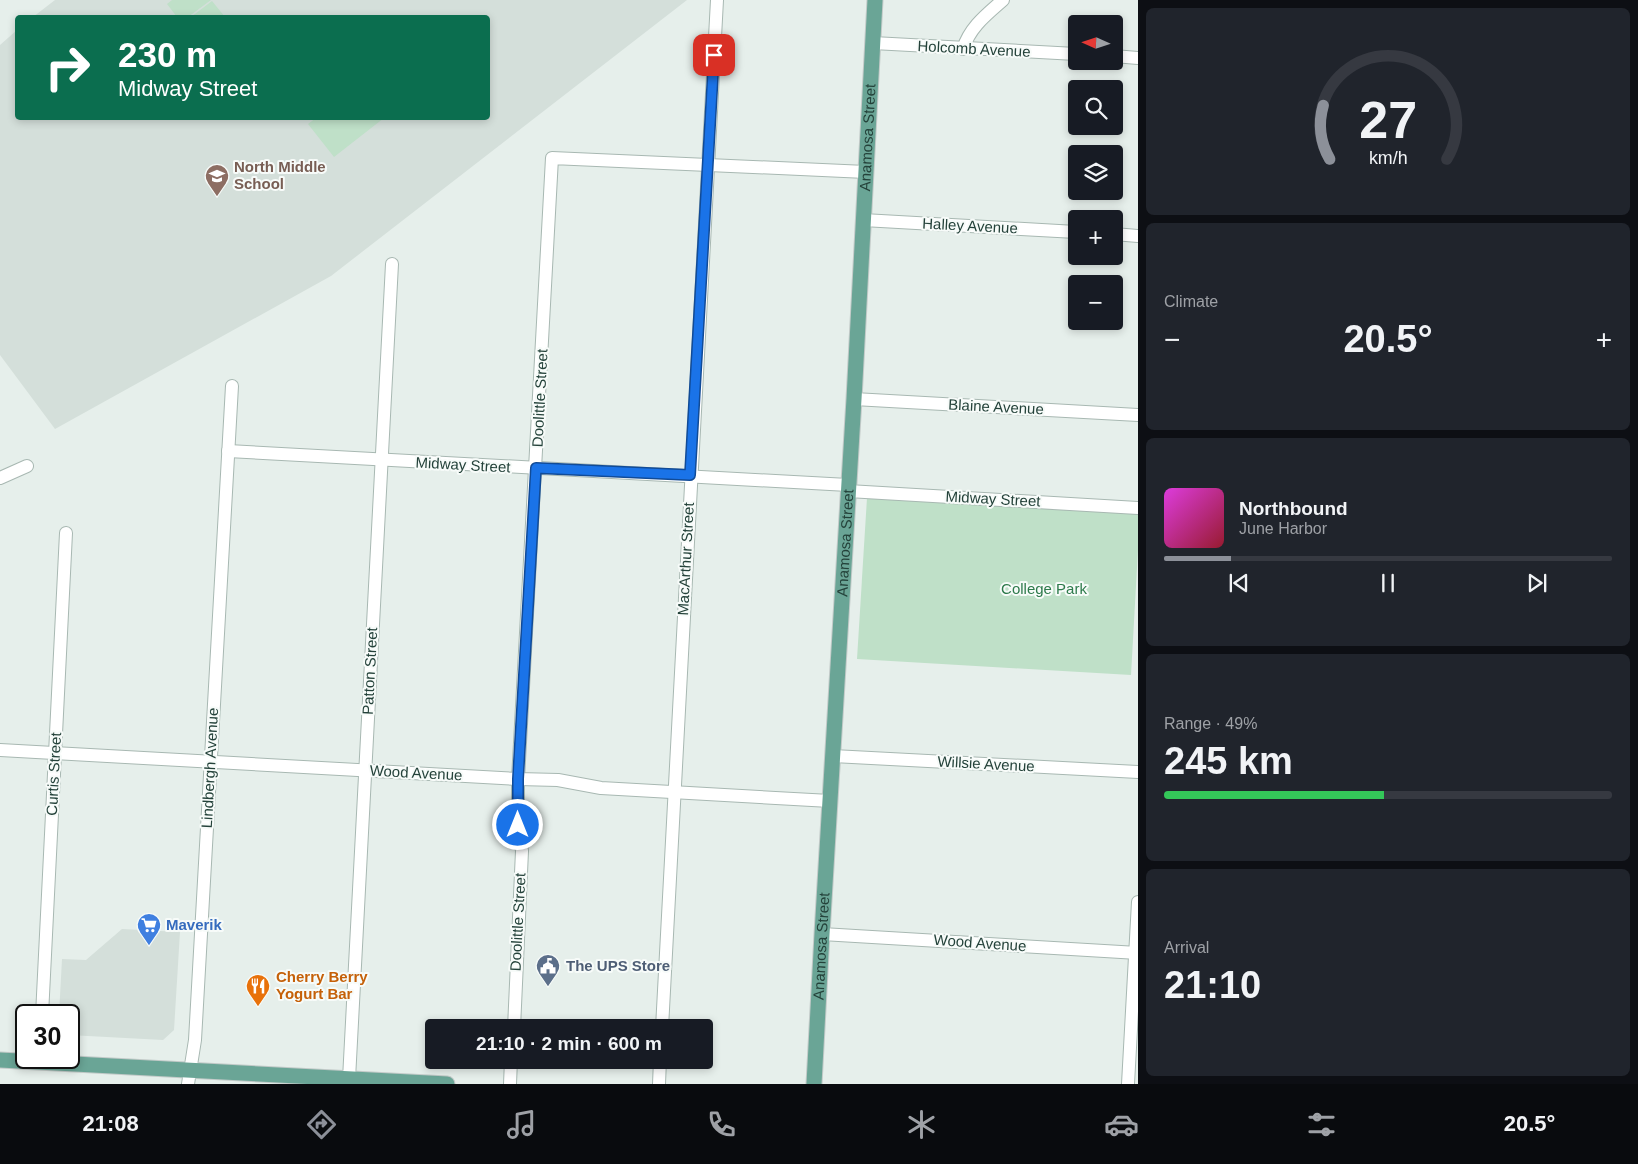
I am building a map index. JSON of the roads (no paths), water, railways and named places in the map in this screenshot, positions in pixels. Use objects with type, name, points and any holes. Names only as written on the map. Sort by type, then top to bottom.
[{"type":"main road","name":"Anamosa Street","points":[[814,1084],[875,0]]},
{"type":"main road","points":[[0,1060],[15,1060]]},
{"type":"main road","points":[[80,1065],[190,1077],[349,1079],[447,1084]]},
{"type":"street","name":"MacArthur Street","points":[[662,1019],[690,475],[717,0]]},
{"type":"street","points":[[963,49],[970,31],[1003,0]]},
{"type":"street","name":"Holcomb Avenue","points":[[873,43],[1068,54]]},
{"type":"street","points":[[1123,57],[1138,58]]},
{"type":"street","name":"Doolittle Street","points":[[514,1019],[522,851],[518,825],[518,779],[552,158],[707,165]]},
{"type":"street","points":[[707,165],[866,172]]},
{"type":"street","name":"Halley Avenue","points":[[863,220],[1068,232]]},
{"type":"street","points":[[1123,235],[1138,236]]},
{"type":"street","name":"Patton Street","points":[[349,1079],[392,264]]},
{"type":"street","name":"Lindbergh Avenue","points":[[190,1077],[195,1040],[232,386]]},
{"type":"street","name":"Blaine Avenue","points":[[854,399],[1138,414]]},
{"type":"street","name":"Midway Street","points":[[228,451],[690,475],[1138,508]]},
{"type":"street","points":[[0,478],[27,466]]},
{"type":"street","name":"Curtis Street","points":[[43,1004],[66,533]]},
{"type":"street","name":"Wood Avenue","points":[[0,750],[558,780],[601,788],[830,801]]},
{"type":"street","name":"Willsie Avenue","points":[[833,756],[1138,772]]},
{"type":"street","points":[[1128,1084],[1137,953],[1138,902]]},
{"type":"street","name":"Wood Avenue","points":[[822,934],[1137,953]]},
{"type":"street","points":[[510,1084],[511,1069]]},
{"type":"street","points":[[659,1084],[660,1069]]},
{"type":"place","name":"North Middle School","points":[[217,197]]},
{"type":"place","name":"Maverik","points":[[149,946]]},
{"type":"place","name":"The UPS Store","points":[[548,987]]},
{"type":"place","name":"Cherry Berry Yogurt Bar","points":[[258,1007]]},
{"type":"park label","name":"College Park","points":[[1044,589]]}]
